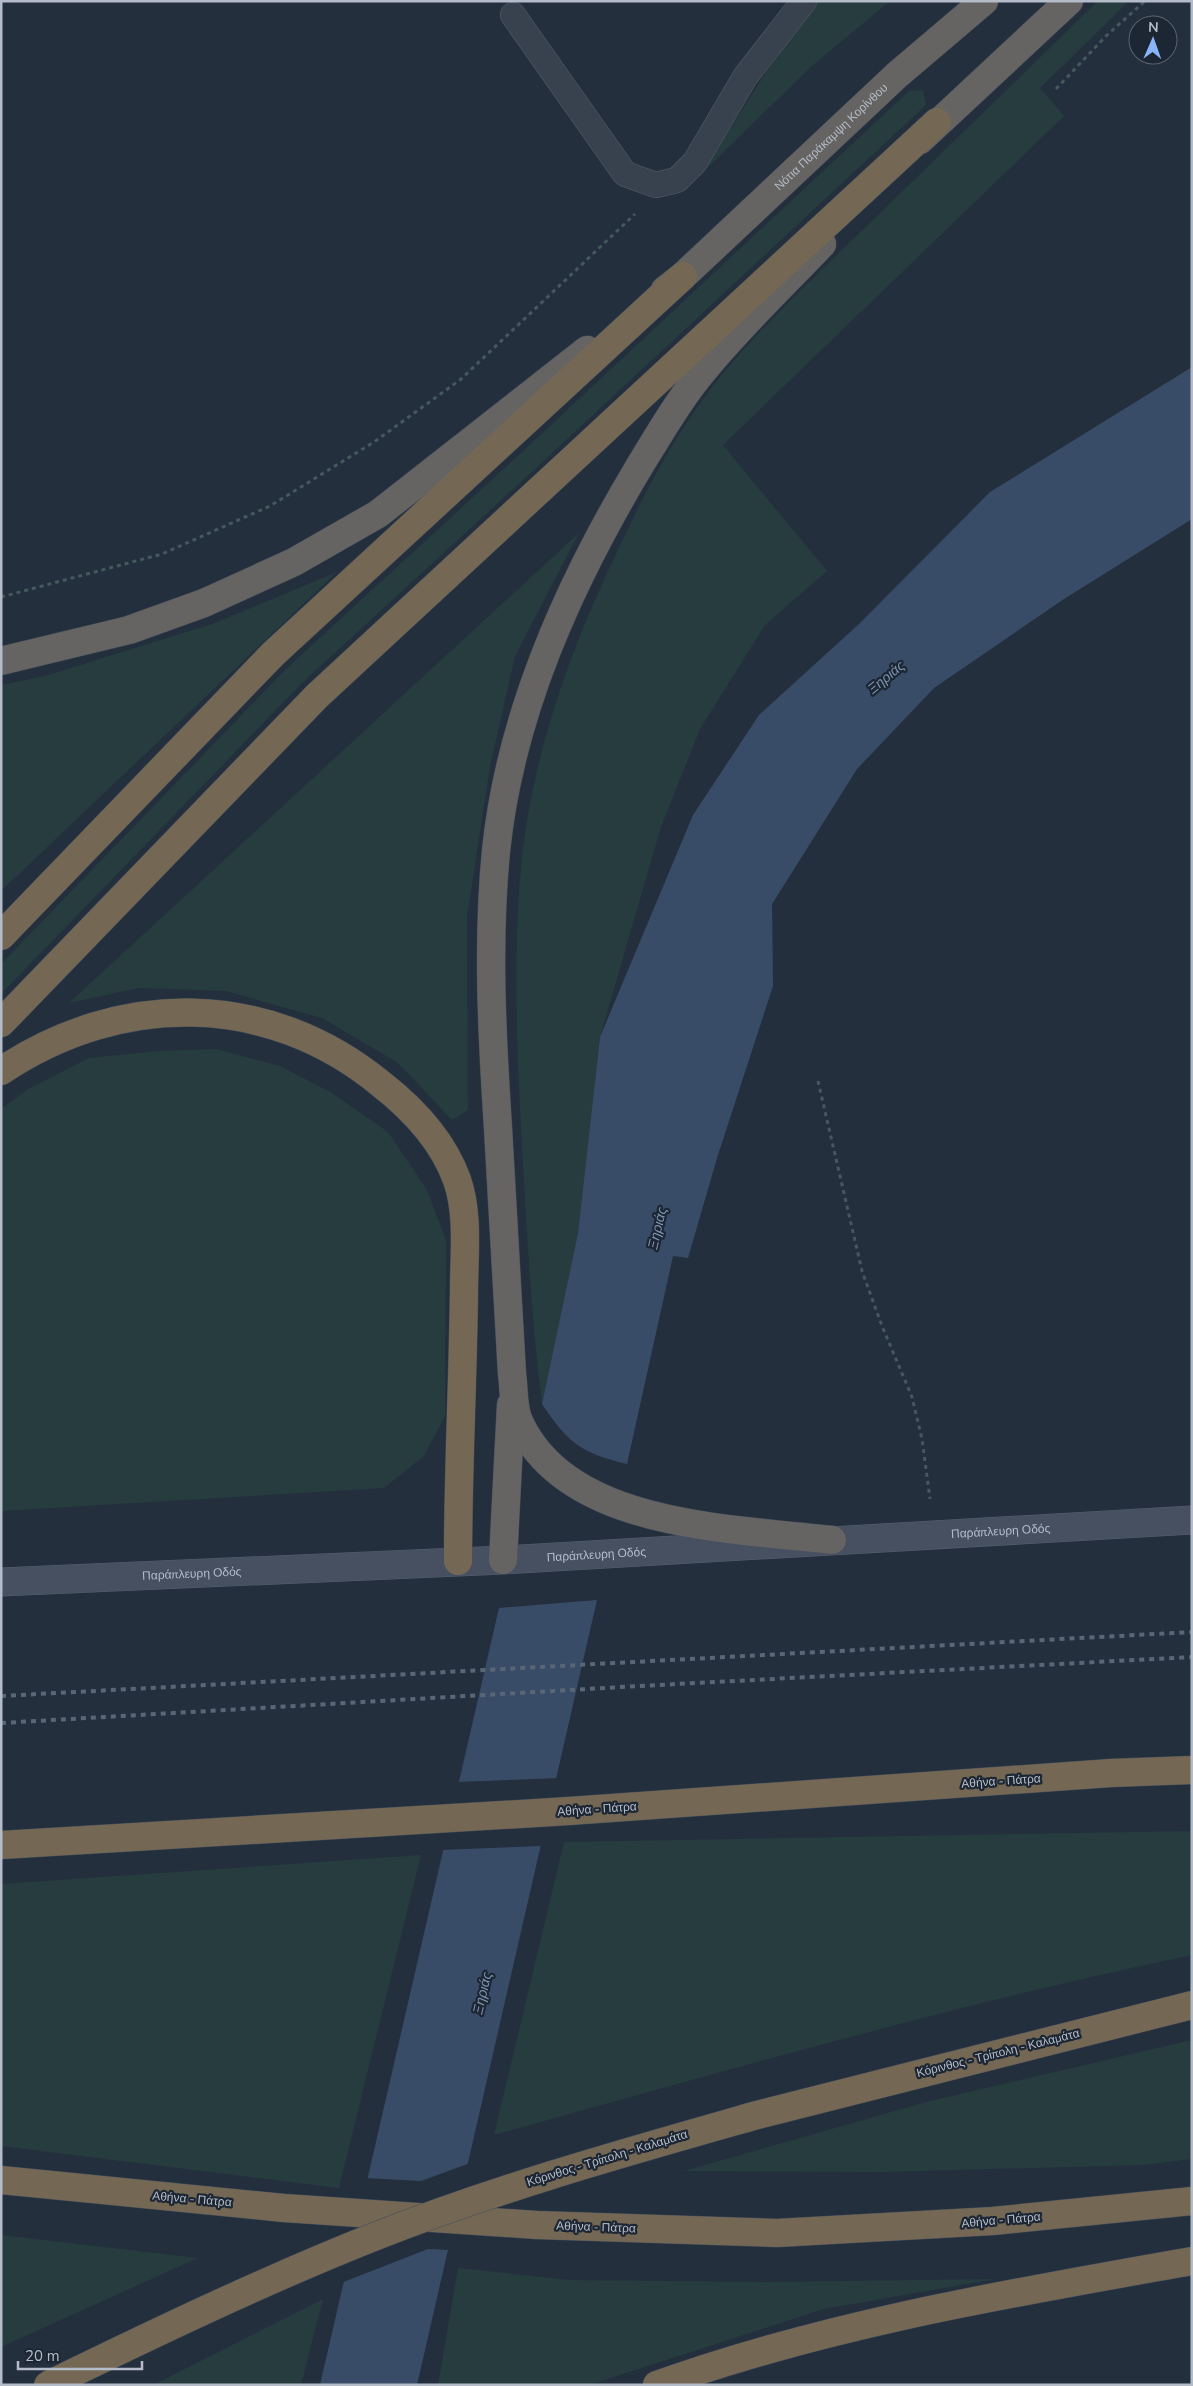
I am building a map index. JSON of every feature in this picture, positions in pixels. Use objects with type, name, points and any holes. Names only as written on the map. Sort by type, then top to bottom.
[{"type":"highway","name":"Νότια Παράκαμψη Κορίνθου","points":[[1,661],[129,630],[204,603],[294,562],[378,514],[683,276],[898,75],[984,1]]},
{"type":"highway","points":[[1,1023],[317,696],[1069,1]]},
{"type":"highway","points":[[832,1540],[669,1519],[624,1508],[581,1489],[549,1466],[532,1445],[517,1418],[512,1374],[494,1061],[491,944],[496,849],[511,765],[533,688],[568,599],[612,512],[658,435],[706,366],[937,122]]},
{"type":"highway","points":[[1,936],[273,654],[683,276]]},
{"type":"highway","points":[[1,1071],[31,1051],[66,1035],[108,1021],[146,1014],[219,1015],[260,1020],[294,1031],[322,1044],[361,1067],[416,1115],[446,1158],[457,1181],[464,1217],[463,1371],[458,1483],[458,1561]]},
{"type":"highway","points":[[503,1560],[512,1374]]},
{"type":"highway","name":"Αθήνα - Πάτρα","points":[[1,1845],[569,1812],[1111,1773],[1192,1770]]},
{"type":"highway","name":"Κόρινθος - Τρίπολη - Καλαμάτα","points":[[48,2385],[180,2321],[372,2238],[558,2171],[757,2115],[1192,2005]]},
{"type":"highway","name":"Αθήνα - Πάτρα","points":[[1,2180],[284,2208],[537,2225],[777,2233],[993,2221],[1192,2201]]},
{"type":"highway","points":[[657,2385],[699,2370],[820,2335],[1042,2287],[1192,2261]]},
{"type":"main road","name":"Παράπλευρη Οδός","points":[[1,1582],[503,1560],[1192,1520]]},
{"type":"lane","points":[[513,15],[626,174],[656,185],[677,180],[695,162],[745,77],[804,1]]},
{"type":"path","points":[[1056,89],[1106,36],[1144,1]]},
{"type":"path","points":[[1,598],[162,554],[270,506],[374,442],[460,380],[642,208],[656,185]]},
{"type":"path","points":[[818,1081],[862,1271],[882,1326],[912,1397],[922,1439],[933,1534]]},
{"type":"green space","points":[[816,1],[890,1],[813,65],[702,173],[765,74]]},
{"type":"green space","points":[[1098,1],[1129,1],[1040,88],[1064,116],[723,445],[827,571],[765,625],[700,729],[661,827],[600,1037],[578,1233],[542,1404],[530,1276],[518,1074],[516,965],[519,892],[522,856],[536,777],[557,699],[585,623],[629,527],[664,460],[690,417],[720,377],[797,294]]},
{"type":"green space","points":[[923,90],[926,105],[303,682],[1,994],[1,964],[286,669],[909,91]]},
{"type":"green space","points":[[579,533],[515,656],[490,767],[467,917],[468,1110],[452,1120],[398,1063],[322,1018],[226,991],[139,988],[69,1003]]},
{"type":"green space","points":[[337,572],[1,891],[1,685],[45,676],[215,623]]},
{"type":"green space","points":[[216,1049],[280,1066],[332,1093],[388,1132],[427,1190],[446,1240],[445,1416],[424,1456],[384,1488],[1,1511],[1,1109],[28,1089],[89,1058],[158,1051]]},
{"type":"green space","points":[[1192,1831],[1192,1955],[1104,1974],[929,2017],[494,2135],[564,1842]]},
{"type":"green space","points":[[421,1855],[339,2188],[1,2146],[1,1884]]},
{"type":"green space","points":[[1192,2040],[1192,2159],[1143,2165],[882,2172],[684,2171],[926,2102]]},
{"type":"green space","points":[[1,2235],[198,2258],[1,2347]]},
{"type":"green space","points":[[458,2268],[569,2280],[767,2282],[996,2279],[824,2309],[589,2385],[438,2385]]},
{"type":"green space","points":[[323,2299],[301,2385],[153,2385]]},
{"type":"water","name":"Ξηριάς","points":[[1192,367],[1192,519],[1064,599],[934,688],[857,769],[772,904],[773,986],[717,1158],[688,1258],[673,1256],[627,1464],[611,1460],[577,1445],[560,1428],[542,1404],[578,1233],[600,1037],[693,815],[759,715],[859,624],[990,492]]},
{"type":"water","name":"Ξηριάς","points":[[597,1600],[417,2385],[320,2385],[499,1608]]},
{"type":"pier","points":[[559,1778],[543,1846],[441,1850],[456,1782]]},
{"type":"pier","points":[[470,2163],[450,2250],[428,2249],[341,2283],[365,2178],[421,2181]]},
{"type":"railway","points":[[1,1696],[1192,1632]]},
{"type":"railway","points":[[1,1723],[639,1686],[1192,1657]]}]
